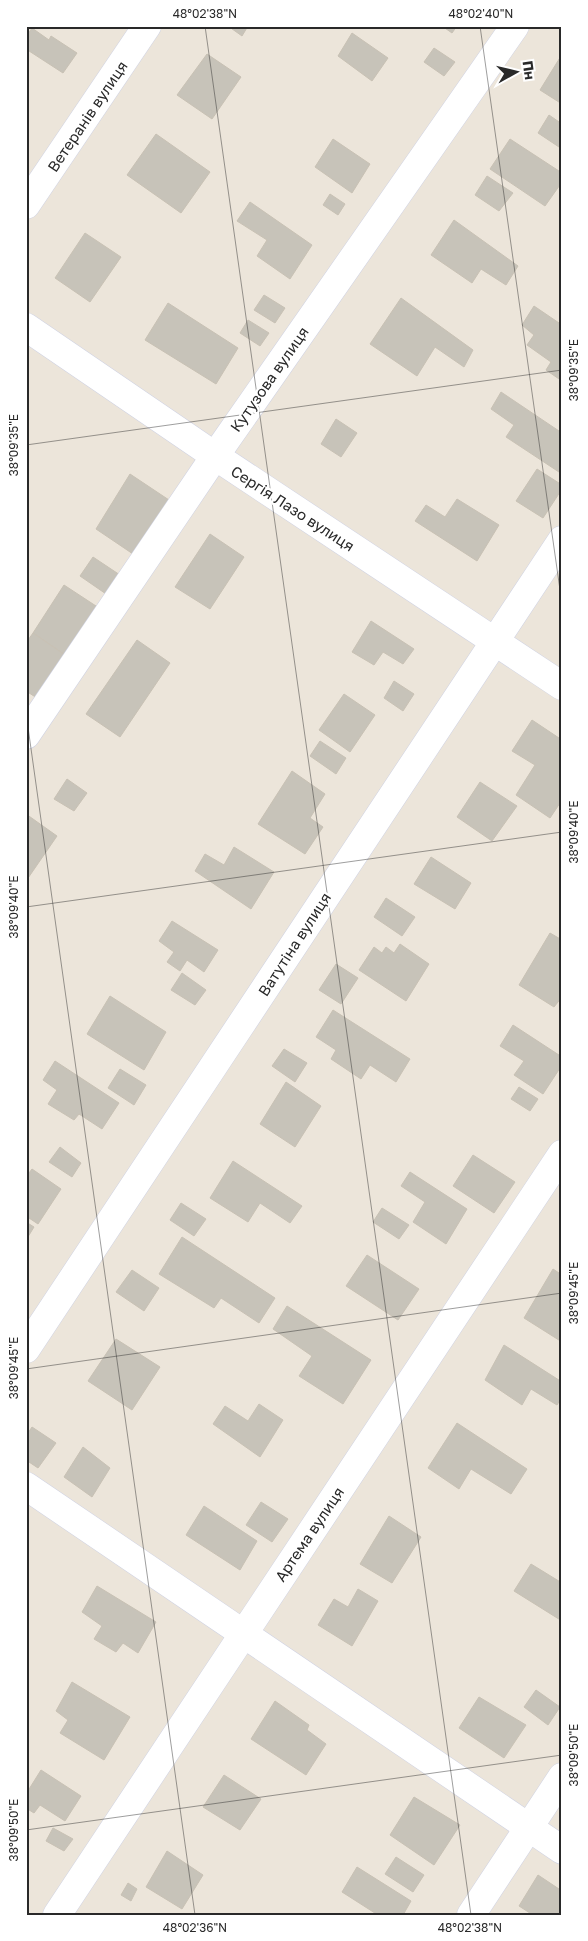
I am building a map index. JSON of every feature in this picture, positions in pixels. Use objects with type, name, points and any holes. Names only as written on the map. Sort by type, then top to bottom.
[{"type":"street","name":"Ветеранів вулиця","points":[[26,205],[147,26]]},
{"type":"street","name":"Кутузова вулиця","points":[[26,735],[215,456],[515,26]]},
{"type":"street","name":"Сергія Лазо вулиця","points":[[26,327],[215,456],[562,686]]},
{"type":"street","name":"Ватутіна вулиця","points":[[26,1348],[562,540]]},
{"type":"street","name":"Артема вулиця","points":[[57,1915],[562,1154]]},
{"type":"street","points":[[26,1486],[562,1850]]},
{"type":"street","points":[[471,1915],[562,1777]]},
{"type":"building","points":[[228,26],[248,26],[242,36]]},
{"type":"building","points":[[442,26],[457,26],[452,33]]},
{"type":"building","points":[[32,28],[49,40],[51,36],[77,53],[63,73],[26,49],[26,37]]},
{"type":"building","points":[[352,33],[388,58],[372,81],[338,56]]},
{"type":"building","points":[[434,48],[455,62],[444,76],[424,62]]},
{"type":"building","points":[[207,54],[241,77],[212,119],[177,95]]},
{"type":"building","points":[[562,57],[562,104],[540,90]]},
{"type":"building","points":[[549,115],[562,124],[562,149],[538,133]]},
{"type":"building","points":[[156,134],[210,172],[181,213],[127,175]]},
{"type":"building","points":[[333,139],[370,164],[352,193],[315,167]]},
{"type":"building","points":[[510,139],[562,173],[562,182],[545,206],[490,169]]},
{"type":"building","points":[[487,176],[513,193],[499,211],[475,195]]},
{"type":"building","points":[[330,194],[345,204],[338,215],[323,205]]},
{"type":"building","points":[[250,202],[312,245],[290,279],[257,256],[267,240],[237,221]]},
{"type":"building","points":[[454,220],[518,266],[506,285],[481,269],[472,283],[431,255]]},
{"type":"building","points":[[85,233],[121,257],[90,302],[55,278]]},
{"type":"building","points":[[264,295],[285,308],[275,323],[254,310]]},
{"type":"building","points":[[401,298],[473,350],[464,367],[435,347],[417,376],[370,344]]},
{"type":"building","points":[[168,303],[238,348],[216,384],[145,340]]},
{"type":"building","points":[[534,306],[562,325],[562,381],[546,370],[551,362],[527,345],[534,335],[522,325]]},
{"type":"building","points":[[248,320],[269,333],[260,346],[240,333]]},
{"type":"building","points":[[501,392],[562,433],[562,474],[506,437],[514,425],[491,409]]},
{"type":"building","points":[[336,419],[357,433],[341,457],[321,444]]},
{"type":"building","points":[[537,469],[562,485],[562,489],[543,518],[516,501]]},
{"type":"building","points":[[130,474],[169,500],[133,554],[96,529]]},
{"type":"building","points":[[457,499],[499,525],[477,561],[415,521],[426,505],[445,517]]},
{"type":"building","points":[[210,534],[244,557],[210,609],[175,587]]},
{"type":"building","points":[[93,557],[123,577],[109,596],[80,576]]},
{"type":"building","points":[[64,585],[96,606],[65,655],[33,633]]},
{"type":"building","points":[[371,621],[414,649],[403,664],[383,652],[374,665],[352,652]]},
{"type":"building","points":[[33,633],[65,655],[37,698],[26,691],[26,643]]},
{"type":"building","points":[[137,640],[170,663],[120,737],[86,714]]},
{"type":"building","points":[[394,681],[414,694],[403,711],[384,698]]},
{"type":"building","points":[[344,694],[375,715],[350,752],[319,730]]},
{"type":"building","points":[[532,720],[562,740],[562,800],[550,818],[516,795],[535,765],[512,751]]},
{"type":"building","points":[[320,741],[346,758],[336,774],[310,756]]},
{"type":"building","points":[[292,771],[325,794],[310,818],[323,827],[305,854],[258,824]]},
{"type":"building","points":[[67,779],[87,793],[74,811],[54,799]]},
{"type":"building","points":[[480,782],[517,806],[492,841],[457,817]]},
{"type":"building","points":[[26,814],[57,836],[26,881]]},
{"type":"building","points":[[234,847],[274,872],[251,909],[195,871],[205,854],[224,865]]},
{"type":"building","points":[[431,857],[471,883],[455,909],[414,884]]},
{"type":"building","points":[[386,898],[415,917],[402,936],[374,917]]},
{"type":"building","points":[[172,921],[218,950],[204,972],[187,960],[180,971],[167,962],[174,952],[159,941]]},
{"type":"building","points":[[550,933],[562,940],[562,997],[554,1007],[519,985]]},
{"type":"building","points":[[400,944],[429,964],[406,1001],[359,970],[374,947],[382,953],[386,947],[394,953]]},
{"type":"building","points":[[336,964],[358,978],[341,1004],[319,990]]},
{"type":"building","points":[[182,973],[206,990],[195,1005],[171,990]]},
{"type":"building","points":[[110,996],[166,1032],[144,1070],[87,1034]]},
{"type":"building","points":[[333,1010],[410,1059],[396,1082],[370,1065],[361,1079],[331,1059],[336,1050],[316,1037]]},
{"type":"building","points":[[513,1025],[562,1057],[562,1065],[543,1094],[514,1075],[524,1061],[500,1046]]},
{"type":"building","points":[[284,1049],[307,1063],[295,1082],[272,1066]]},
{"type":"building","points":[[55,1061],[119,1103],[102,1129],[79,1114],[74,1120],[48,1104],[57,1090],[43,1080]]},
{"type":"building","points":[[120,1069],[146,1085],[134,1105],[108,1088]]},
{"type":"building","points":[[286,1082],[321,1106],[295,1147],[260,1124]]},
{"type":"building","points":[[519,1087],[538,1099],[530,1111],[511,1099]]},
{"type":"building","points":[[60,1147],[81,1163],[72,1177],[49,1162]]},
{"type":"building","points":[[473,1155],[515,1182],[494,1213],[453,1186]]},
{"type":"building","points":[[233,1161],[302,1206],[290,1223],[260,1203],[248,1222],[210,1198]]},
{"type":"building","points":[[32,1169],[61,1189],[38,1224],[26,1216],[26,1177]]},
{"type":"building","points":[[410,1172],[467,1209],[446,1244],[413,1222],[425,1202],[401,1186]]},
{"type":"building","points":[[181,1203],[206,1219],[194,1236],[170,1220]]},
{"type":"building","points":[[382,1208],[409,1225],[399,1239],[373,1222]]},
{"type":"building","points":[[26,1222],[34,1227],[26,1240]]},
{"type":"building","points":[[182,1237],[275,1298],[259,1323],[221,1298],[214,1308],[159,1274]]},
{"type":"building","points":[[367,1255],[419,1289],[398,1320],[346,1286]]},
{"type":"building","points":[[553,1269],[562,1275],[562,1342],[524,1318]]},
{"type":"building","points":[[132,1270],[159,1288],[144,1311],[116,1292]]},
{"type":"building","points":[[287,1306],[371,1360],[343,1404],[299,1376],[312,1356],[273,1329]]},
{"type":"building","points":[[116,1339],[160,1367],[132,1410],[88,1381]]},
{"type":"building","points":[[504,1345],[562,1382],[562,1397],[557,1405],[531,1389],[522,1405],[485,1380]]},
{"type":"building","points":[[259,1404],[283,1420],[260,1457],[213,1424],[225,1406],[248,1421]]},
{"type":"building","points":[[457,1423],[527,1469],[511,1494],[471,1469],[459,1489],[428,1468]]},
{"type":"building","points":[[32,1427],[56,1443],[38,1468],[26,1460],[26,1436]]},
{"type":"building","points":[[83,1447],[110,1468],[92,1497],[64,1477]]},
{"type":"building","points":[[261,1502],[288,1519],[272,1542],[246,1525]]},
{"type":"building","points":[[204,1506],[257,1541],[240,1570],[186,1535]]},
{"type":"building","points":[[389,1516],[421,1537],[392,1583],[360,1564]]},
{"type":"building","points":[[531,1564],[562,1583],[562,1621],[514,1591]]},
{"type":"building","points":[[97,1586],[156,1622],[138,1653],[123,1643],[116,1652],[94,1639],[102,1626],[82,1612]]},
{"type":"building","points":[[358,1589],[378,1601],[352,1646],[318,1625],[334,1599],[348,1607]]},
{"type":"building","points":[[72,1682],[130,1717],[104,1760],[60,1733],[68,1720],[56,1711]]},
{"type":"building","points":[[536,1690],[560,1707],[548,1725],[524,1707]]},
{"type":"building","points":[[479,1697],[526,1725],[504,1758],[459,1728]]},
{"type":"building","points":[[275,1701],[309,1725],[307,1730],[326,1744],[306,1775],[251,1739]]},
{"type":"building","points":[[41,1770],[81,1796],[65,1821],[40,1805],[34,1813],[26,1808],[26,1794]]},
{"type":"building","points":[[224,1775],[261,1799],[240,1830],[203,1807]]},
{"type":"building","points":[[414,1797],[460,1825],[434,1865],[390,1835]]},
{"type":"building","points":[[53,1828],[73,1839],[64,1851],[46,1841]]},
{"type":"building","points":[[167,1851],[203,1875],[182,1909],[146,1887]]},
{"type":"building","points":[[396,1857],[424,1875],[413,1892],[385,1874]]},
{"type":"building","points":[[357,1867],[411,1901],[403,1915],[378,1915],[342,1892]]},
{"type":"building","points":[[538,1875],[562,1891],[562,1915],[533,1915],[519,1906]]},
{"type":"building","points":[[128,1883],[137,1889],[131,1901],[121,1895]]}]
